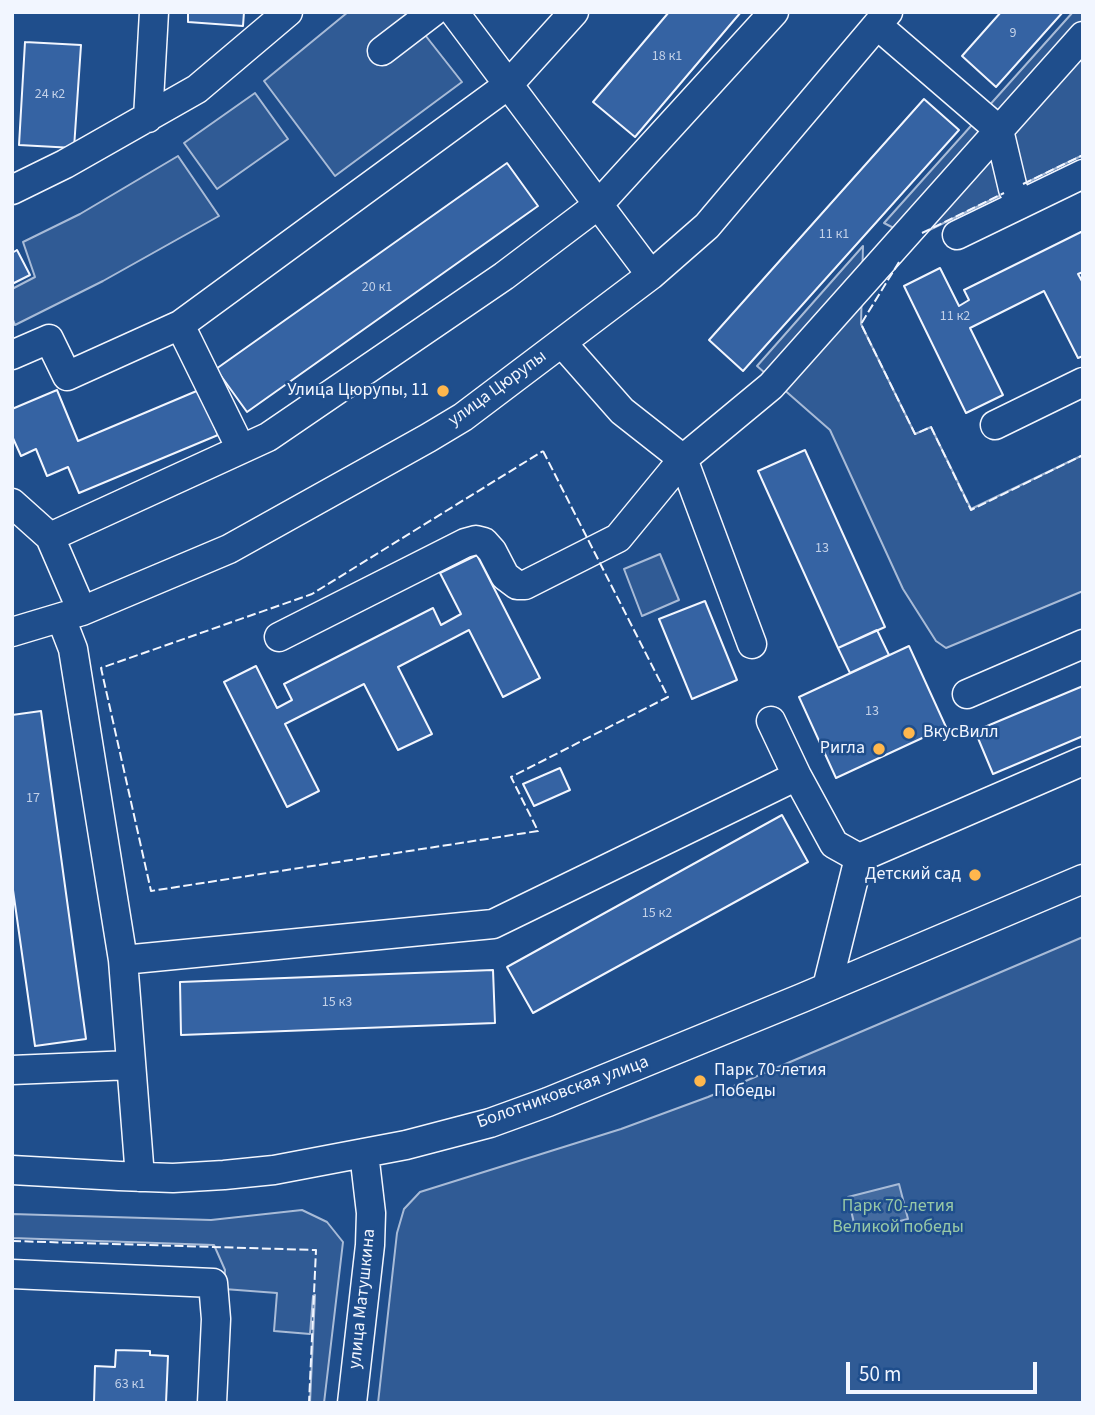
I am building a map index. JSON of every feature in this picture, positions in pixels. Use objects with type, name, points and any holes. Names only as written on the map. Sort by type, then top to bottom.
[{"type":"street","points":[[148,118],[154,12]]},
{"type":"street","points":[[12,190],[65,164],[197,89],[288,12]]},
{"type":"street","points":[[382,51],[433,12]]},
{"type":"street","points":[[454,12],[651,275]]},
{"type":"street","points":[[12,355],[49,339],[67,376],[180,325],[508,85],[574,12]]},
{"type":"street","points":[[50,537],[268,437],[505,276],[598,205],[774,12]]},
{"type":"street","points":[[883,18],[999,130],[1013,189],[1021,204]]},
{"type":"street","name":"улица Цюрупы","points":[[12,632],[71,614],[229,549],[463,417],[651,275],[707,226],[883,18]]},
{"type":"street","points":[[279,637],[476,540],[484,542],[492,551],[510,581],[525,585],[618,538],[683,459],[771,386],[1083,36]]},
{"type":"street","points":[[957,236],[1083,174]]},
{"type":"street","points":[[180,325],[241,449]]},
{"type":"street","points":[[562,343],[622,411],[683,459],[752,644]]},
{"type":"street","points":[[995,425],[1083,382]]},
{"type":"street","points":[[12,503],[50,537],[71,614],[73,649],[123,960],[140,1177]]},
{"type":"street","points":[[967,694],[1083,644]]},
{"type":"street","points":[[771,721],[834,844],[859,858]]},
{"type":"street","points":[[859,858],[1083,761]]},
{"type":"street","points":[[123,960],[493,924],[797,776]]},
{"type":"street","points":[[827,987],[859,858]]},
{"type":"street","name":"Болотниковская улица","points":[[12,1170],[173,1178],[224,1175],[274,1170],[406,1146],[490,1123],[635,1068],[1083,879]]},
{"type":"street","points":[[12,1070],[131,1065]]},
{"type":"street","name":"улица Матушкина","points":[[352,1403],[370,1245],[371,1213],[364,1153]]},
{"type":"street","points":[[12,1274],[213,1283],[216,1318],[212,1403]]},
{"type":"shaded area","points":[[348,12],[407,12],[462,82],[335,176],[264,81]]},
{"type":"shaded area","points":[[1073,12],[1083,12],[1083,155],[913,238],[884,223]]},
{"type":"shaded area","points":[[255,93],[288,139],[217,189],[184,143]]},
{"type":"shaded area","points":[[178,156],[219,216],[103,281],[15,325],[12,317],[12,289],[35,277],[23,242],[80,214]]},
{"type":"shaded area","points":[[863,246],[861,324],[915,434],[931,427],[971,509],[1083,455],[1083,591],[946,648],[936,641],[903,589],[830,430],[757,366]]},
{"type":"shaded area","points":[[660,554],[679,600],[642,616],[624,569]]},
{"type":"shaded area","name":"Парк 70-летия Великой победы","points":[[1083,937],[1083,1403],[378,1403],[397,1233],[404,1209],[420,1192],[621,1129],[708,1097]]},
{"type":"shaded area","points":[[899,1184],[908,1219],[856,1232],[848,1197]]},
{"type":"shaded area","points":[[302,1210],[327,1222],[343,1242],[324,1403],[310,1403],[315,1295],[310,1334],[274,1331],[277,1293],[224,1289],[225,1270],[214,1245],[12,1238],[12,1214],[211,1220]]},
{"type":"building","points":[[188,12],[244,12],[243,26],[188,22]]},
{"type":"building","points":[[669,12],[741,12],[635,137],[593,102]]},
{"type":"building","points":[[1001,12],[1063,12],[996,87],[962,56]]},
{"type":"building","points":[[25,42],[81,45],[74,148],[19,145]]},
{"type":"building","points":[[924,99],[959,130],[743,371],[709,340]]},
{"type":"building","points":[[507,163],[538,206],[247,412],[216,369]]},
{"type":"building","points":[[1083,231],[1083,272],[1078,274],[1083,283],[1083,356],[1078,358],[1044,291],[970,328],[1003,395],[966,413],[904,286],[940,268],[959,306],[969,300],[964,290]]},
{"type":"building","points":[[17,250],[30,275],[12,284],[12,253]]},
{"type":"building","points":[[57,390],[78,441],[199,390],[218,435],[79,493],[68,467],[47,476],[36,449],[21,456],[12,436],[12,409]]},
{"type":"building","points":[[805,450],[885,627],[838,648],[758,471]]},
{"type":"building","points":[[477,555],[540,678],[503,697],[469,630],[398,667],[432,734],[398,750],[364,684],[285,724],[319,791],[287,807],[224,682],[256,666],[277,708],[292,700],[284,684],[433,608],[441,625],[461,614],[440,573]]},
{"type":"building","points":[[705,601],[737,680],[692,699],[659,619]]},
{"type":"building","points":[[877,630],[889,655],[850,673],[838,648]]},
{"type":"building","points":[[909,646],[946,727],[836,778],[799,697]]},
{"type":"building","points":[[1083,686],[1083,736],[993,774],[975,731]]},
{"type":"building","points":[[41,711],[86,1039],[35,1046],[12,883],[12,715]]},
{"type":"building","points":[[560,768],[570,790],[534,806],[523,784]]},
{"type":"building","points":[[782,815],[808,862],[533,1013],[507,967]]},
{"type":"building","points":[[493,970],[495,1023],[181,1035],[180,982]]},
{"type":"building","points":[[116,1350],[150,1351],[150,1355],[168,1356],[166,1403],[94,1403],[95,1366],[115,1367]]},
{"type":"fence","points":[[1023,184],[1083,155]]},
{"type":"fence","points":[[922,233],[1004,193]]},
{"type":"fence","points":[[899,262],[861,324],[915,434],[931,427],[971,510],[1083,455]]},
{"type":"fence","points":[[543,451],[668,697],[511,777],[538,831],[151,891],[101,668],[312,594],[543,451]]},
{"type":"fence","points":[[12,1241],[316,1250],[309,1403]]},
{"type":"place","name":"Улица Цюрупы, 11","points":[[443,391]]},
{"type":"place","name":"ВкусВилл","points":[[909,733]]},
{"type":"place","name":"Ригла","points":[[879,749]]},
{"type":"place","name":"Детский сад","points":[[975,875]]},
{"type":"place","name":"Парк 70-летия Победы","points":[[700,1081]]}]
